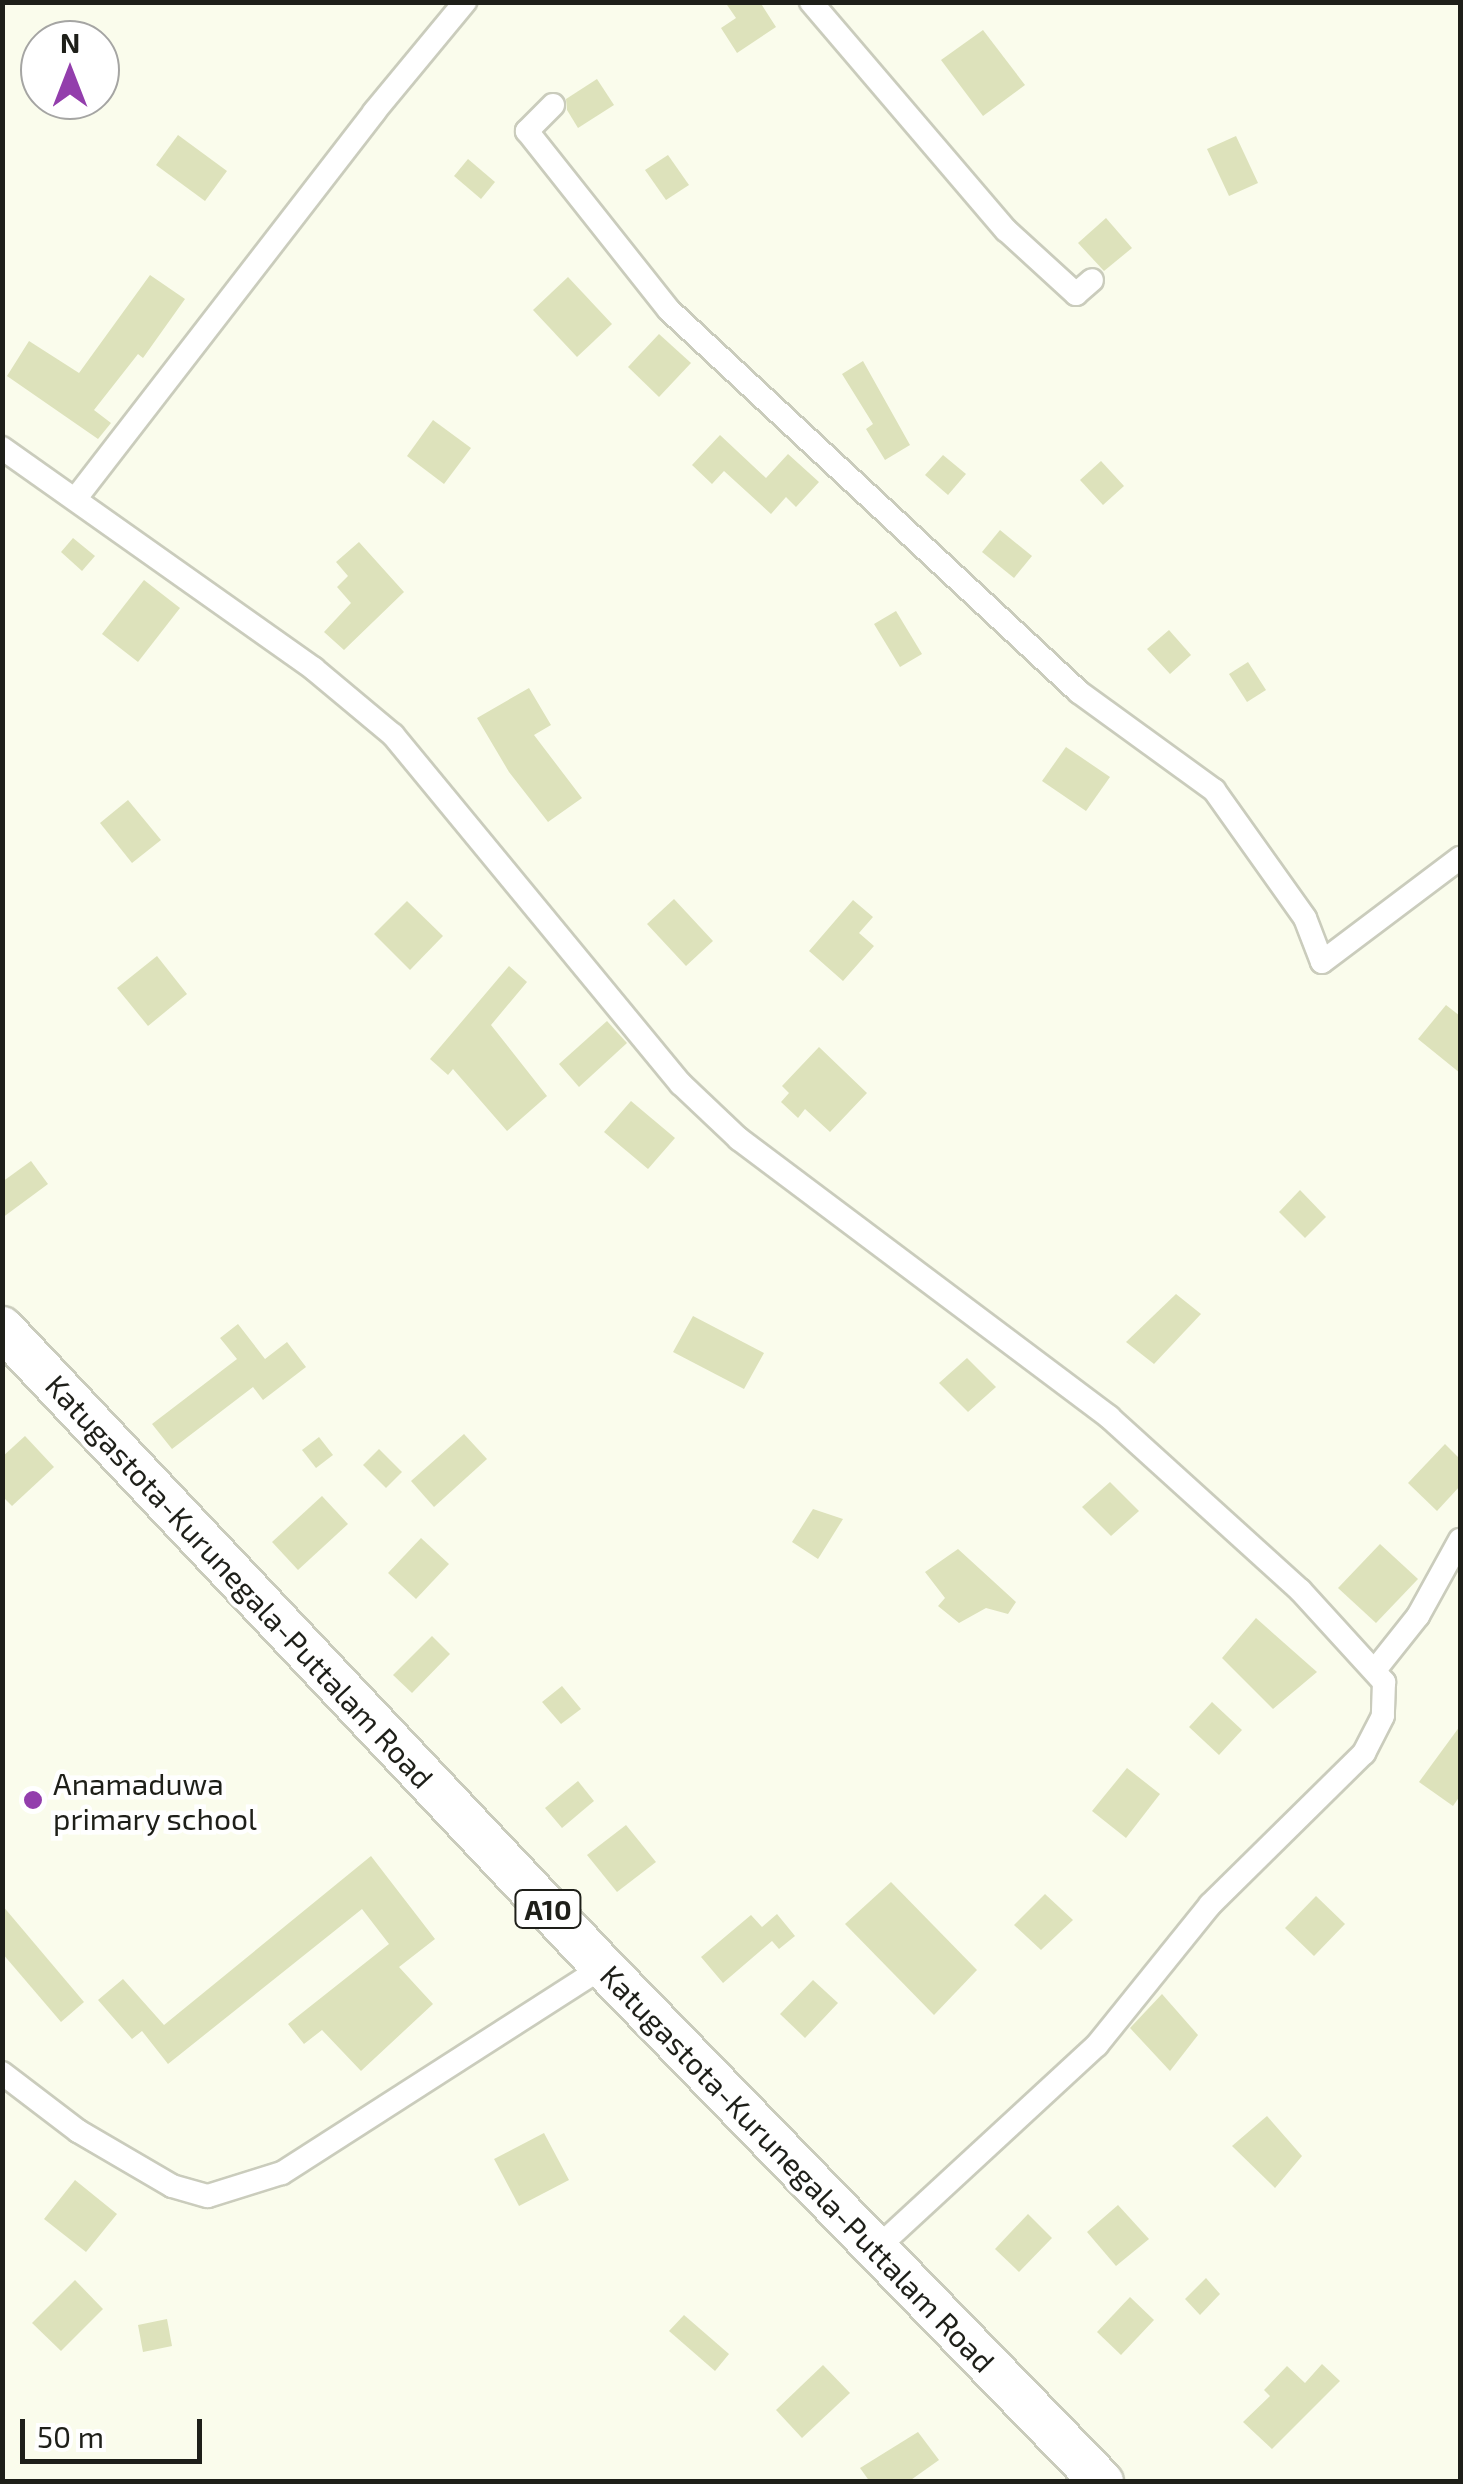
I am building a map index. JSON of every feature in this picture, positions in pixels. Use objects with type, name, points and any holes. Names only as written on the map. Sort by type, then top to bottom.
[{"type":"highway","name":"Katugastota-Kurunegala-Puttalam Road","points":[[2,1328],[602,1967],[1102,2482]]},
{"type":"street","points":[[76,498],[464,2]]},
{"type":"street","points":[[811,2],[1006,230],[1076,294],[1092,280]]},
{"type":"street","points":[[553,105],[527,131],[669,310],[1079,692],[1214,790],[1305,918],[1322,962],[1460,858]]},
{"type":"street","points":[[2,448],[314,669],[392,735],[680,1084],[739,1140],[1110,1417],[1300,1590],[1384,1682],[1383,1716],[1364,1753],[1210,1905],[1096,2045],[876,2249]]},
{"type":"street","points":[[1375,1670],[1418,1616],[1460,1540]]},
{"type":"street","points":[[2,2073],[78,2130],[172,2186],[208,2196],[282,2173],[602,1967]]},
{"type":"building","points":[[725,2],[760,2],[776,27],[737,53],[721,28],[736,18]]},
{"type":"building","points":[[983,30],[1025,85],[983,116],[941,60]]},
{"type":"building","points":[[597,79],[614,105],[578,128],[567,110],[566,99]]},
{"type":"building","points":[[178,135],[227,171],[205,201],[156,165]]},
{"type":"building","points":[[1236,136],[1258,183],[1229,196],[1207,149]]},
{"type":"building","points":[[668,155],[689,185],[666,200],[645,170]]},
{"type":"building","points":[[468,159],[495,182],[481,199],[454,176]]},
{"type":"building","points":[[1106,218],[1132,248],[1104,271],[1078,243]]},
{"type":"building","points":[[150,275],[185,299],[143,358],[138,354],[94,410],[111,423],[98,439],[7,376],[29,341],[79,373]]},
{"type":"building","points":[[568,277],[612,324],[577,357],[533,310]]},
{"type":"building","points":[[659,334],[691,363],[659,397],[628,367]]},
{"type":"building","points":[[863,361],[910,445],[885,460],[866,429],[873,424],[842,374]]},
{"type":"building","points":[[433,420],[471,448],[444,484],[407,456]]},
{"type":"building","points":[[720,435],[766,478],[788,454],[819,482],[796,507],[786,497],[771,514],[724,471],[712,484],[692,465]]},
{"type":"building","points":[[943,455],[966,474],[948,495],[925,475]]},
{"type":"building","points":[[1101,461],[1124,486],[1103,505],[1080,480]]},
{"type":"building","points":[[1000,530],[1032,556],[1014,578],[982,552]]},
{"type":"building","points":[[73,538],[95,556],[82,571],[61,552]]},
{"type":"building","points":[[359,542],[404,592],[344,650],[324,632],[351,603],[337,587],[348,576],[336,562]]},
{"type":"building","points":[[144,580],[180,608],[138,662],[102,634]]},
{"type":"building","points":[[896,611],[922,654],[900,667],[874,624]]},
{"type":"building","points":[[1169,630],[1191,655],[1170,674],[1147,649]]},
{"type":"building","points":[[1248,662],[1266,690],[1247,702],[1229,674]]},
{"type":"building","points":[[529,688],[551,725],[534,735],[582,798],[548,822],[509,772],[477,718]]},
{"type":"building","points":[[1066,747],[1110,777],[1086,811],[1042,781]]},
{"type":"building","points":[[128,800],[161,840],[132,863],[100,823]]},
{"type":"building","points":[[674,899],[713,941],[686,966],[647,924]]},
{"type":"building","points":[[853,900],[873,917],[859,933],[874,946],[843,981],[809,951]]},
{"type":"building","points":[[407,901],[443,936],[410,970],[374,934]]},
{"type":"building","points":[[157,956],[187,994],[148,1026],[117,988]]},
{"type":"building","points":[[509,966],[527,982],[491,1025],[547,1096],[507,1131],[453,1069],[448,1075],[430,1059]]},
{"type":"building","points":[[1446,1005],[1460,1016],[1460,1073],[1418,1039]]},
{"type":"building","points":[[607,1021],[627,1043],[579,1087],[559,1064]]},
{"type":"building","points":[[819,1047],[867,1093],[830,1132],[805,1109],[798,1118],[781,1102],[789,1093],[782,1086]]},
{"type":"building","points":[[631,1101],[675,1138],[648,1169],[604,1132]]},
{"type":"building","points":[[31,1161],[48,1184],[2,1218],[2,1182]]},
{"type":"building","points":[[1300,1190],[1326,1217],[1305,1238],[1279,1212]]},
{"type":"building","points":[[1176,1294],[1201,1314],[1154,1364],[1126,1342]]},
{"type":"building","points":[[693,1316],[764,1353],[744,1389],[673,1352]]},
{"type":"building","points":[[238,1324],[265,1359],[287,1342],[306,1367],[263,1400],[253,1387],[172,1449],[152,1424],[237,1359],[220,1338]]},
{"type":"building","points":[[967,1358],[996,1387],[968,1412],[939,1383]]},
{"type":"building","points":[[464,1434],[487,1459],[434,1507],[411,1481]]},
{"type":"building","points":[[25,1436],[54,1467],[12,1506],[2,1496],[2,1457]]},
{"type":"building","points":[[319,1437],[333,1455],[316,1468],[302,1450]]},
{"type":"building","points":[[1445,1444],[1460,1459],[1460,1486],[1437,1511],[1408,1483]]},
{"type":"building","points":[[379,1449],[402,1472],[386,1488],[363,1465]]},
{"type":"building","points":[[1110,1482],[1139,1511],[1111,1536],[1082,1507]]},
{"type":"building","points":[[322,1496],[348,1524],[298,1570],[272,1542]]},
{"type":"building","points":[[813,1509],[843,1519],[818,1559],[792,1542]]},
{"type":"building","points":[[421,1538],[449,1564],[416,1599],[388,1573]]},
{"type":"building","points":[[1380,1544],[1418,1579],[1376,1623],[1338,1588]]},
{"type":"building","points":[[958,1549],[1016,1602],[1008,1614],[986,1608],[959,1623],[938,1606],[945,1598],[925,1572]]},
{"type":"building","points":[[1256,1618],[1317,1672],[1273,1709],[1222,1658]]},
{"type":"building","points":[[432,1636],[450,1654],[412,1693],[393,1675]]},
{"type":"building","points":[[562,1686],[581,1709],[561,1724],[542,1702]]},
{"type":"building","points":[[1212,1702],[1242,1730],[1219,1755],[1189,1727]]},
{"type":"building","points":[[1460,1726],[1460,1796],[1453,1806],[1419,1782]]},
{"type":"building","points":[[1127,1768],[1160,1794],[1126,1838],[1092,1811]]},
{"type":"building","points":[[578,1781],[594,1801],[562,1828],[545,1808]]},
{"type":"building","points":[[626,1825],[656,1862],[617,1892],[587,1855]]},
{"type":"building","points":[[371,1856],[435,1939],[399,1967],[433,2004],[361,2071],[322,2030],[304,2044],[288,2024],[389,1944],[362,1909],[168,2064],[142,2031],[132,2039],[98,2000],[123,1979],[164,2025]]},
{"type":"building","points":[[891,1882],[977,1970],[934,2015],[845,1924]]},
{"type":"building","points":[[1045,1894],[1073,1920],[1041,1950],[1014,1925]]},
{"type":"building","points":[[1316,1896],[1345,1924],[1314,1956],[1285,1928]]},
{"type":"building","points":[[2,1905],[84,2002],[61,2022],[2,1953]]},
{"type":"building","points":[[777,1914],[795,1936],[779,1949],[772,1941],[723,1983],[701,1957],[751,1915],[762,1927]]},
{"type":"building","points":[[813,1980],[838,2003],[805,2038],[780,2014]]},
{"type":"building","points":[[1162,1994],[1198,2035],[1170,2071],[1130,2028]]},
{"type":"building","points":[[1267,2116],[1302,2156],[1275,2188],[1232,2146]]},
{"type":"building","points":[[544,2133],[569,2180],[519,2206],[494,2159]]},
{"type":"building","points":[[75,2180],[117,2214],[86,2252],[44,2219]]},
{"type":"building","points":[[1118,2205],[1149,2239],[1116,2266],[1087,2232]]},
{"type":"building","points":[[1028,2214],[1052,2238],[1019,2272],[995,2249]]},
{"type":"building","points":[[1206,2278],[1220,2294],[1200,2315],[1185,2299]]},
{"type":"building","points":[[75,2280],[103,2309],[61,2351],[32,2323]]},
{"type":"building","points":[[1130,2297],[1154,2320],[1121,2355],[1097,2332]]},
{"type":"building","points":[[684,2315],[729,2354],[715,2371],[669,2331]]},
{"type":"building","points":[[167,2319],[172,2346],[143,2352],[138,2325]]},
{"type":"building","points":[[1322,2364],[1340,2381],[1272,2449],[1243,2422],[1270,2396],[1264,2390],[1287,2366],[1305,2383]]},
{"type":"building","points":[[823,2365],[850,2393],[802,2438],[776,2410]]},
{"type":"building","points":[[918,2432],[939,2460],[908,2482],[870,2482],[860,2468]]},
{"type":"place","name":"Anamaduwa primary school","points":[[33,1800]]}]
